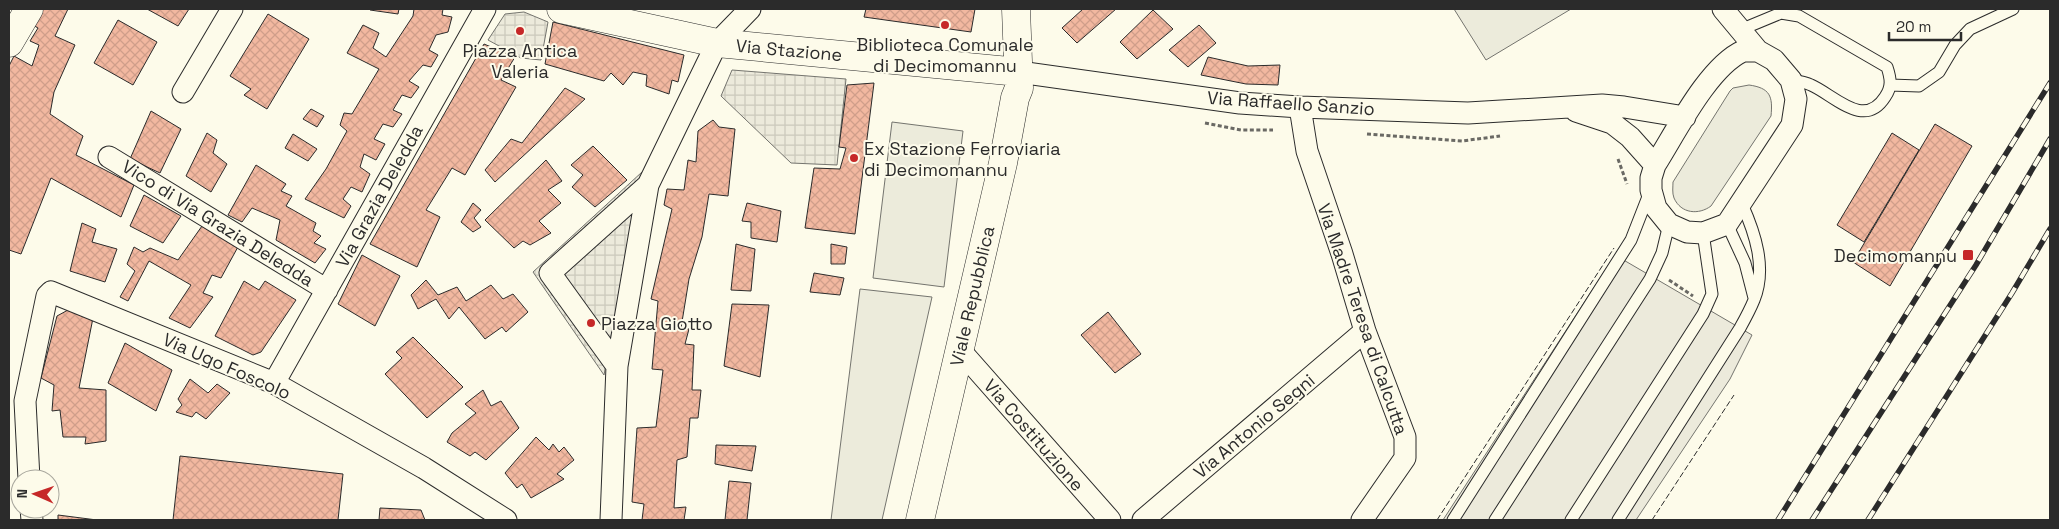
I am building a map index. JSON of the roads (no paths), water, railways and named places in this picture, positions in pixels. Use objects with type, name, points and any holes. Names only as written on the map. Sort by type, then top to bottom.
[{"type":"main road","points":[[9,43],[29,9]]},
{"type":"main road","name":"Via Stazione","points":[[561,9],[590,12],[717,43],[1019,72]]},
{"type":"main road","name":"Viale Repubblica","points":[[920,520],[1002,163],[1015,98],[1019,88],[1016,9]]},
{"type":"street","points":[[183,92],[232,9]]},
{"type":"street","name":"Via Grazia Deledda","points":[[274,383],[485,9]]},
{"type":"street","points":[[611,520],[617,366],[648,186],[717,43],[750,9]]},
{"type":"street","points":[[1723,9],[1758,51],[1774,60],[1791,80],[1796,99],[1792,125],[1742,204],[1727,224],[1703,233],[1687,232],[1669,224],[1656,208],[1651,190],[1651,178],[1655,165],[1707,83],[1731,57],[1743,52],[1758,51]]},
{"type":"street","name":"Via Raffaello Sanzio","points":[[1019,72],[1240,103],[1300,108],[1468,113],[1602,105],[1685,118]]},
{"type":"street","name":"Via Raffaello Sanzio","points":[[1564,107],[1612,123],[1630,137],[1655,165]]},
{"type":"street","name":"Via Madre Teresa di Calcutta","points":[[1300,108],[1307,151],[1342,254],[1365,331],[1405,437],[1405,458],[1362,520]]},
{"type":"street","name":"Vico di Via Grazia Deledda","points":[[110,157],[326,290]]},
{"type":"street","points":[[617,366],[550,273],[648,186]]},
{"type":"street","name":"Via Ugo Foscolo","points":[[17,400],[47,296],[51,292],[274,383],[424,468],[506,520]]},
{"type":"street","name":"Via Antonio Segni","points":[[1143,520],[1365,331]]},
{"type":"street","name":"Via Costituzione","points":[[960,349],[1110,520]]},
{"type":"street","points":[[17,400],[27,469]]},
{"type":"lane","points":[[1890,85],[1919,86],[1939,72],[1955,44],[1970,29],[2014,9]]},
{"type":"lane","points":[[1740,30],[1781,13],[1799,16],[1887,68],[1891,77],[1890,90],[1880,105],[1869,110],[1853,110],[1810,84],[1791,80]]},
{"type":"lane","points":[[1453,520],[1631,240],[1651,190]]},
{"type":"lane","points":[[1618,520],[1740,328],[1754,299],[1761,272],[1753,229],[1742,204]]},
{"type":"lane","points":[[1495,520],[1654,270],[1662,253],[1669,224]]},
{"type":"lane","points":[[1727,224],[1745,263],[1754,299]]},
{"type":"lane","points":[[1571,520],[1712,294],[1703,233]]},
{"type":"railway","points":[[1778,520],[2050,83]]},
{"type":"railway","points":[[1812,520],[1976,265],[2050,139]]},
{"type":"railway","points":[[1868,520],[2012,293],[2050,229]]},
{"type":"place","name":"Biblioteca Comunale di Decimomannu","points":[[945,25]]},
{"type":"place","name":"Piazza Antica Valeria","points":[[520,31]]},
{"type":"place","name":"Ex Stazione Ferroviaria di Decimomannu","points":[[854,158]]},
{"type":"place","name":"Decimomannu","points":[[1968,255]]},
{"type":"place","name":"Piazza Giotto","points":[[591,323]]}]
